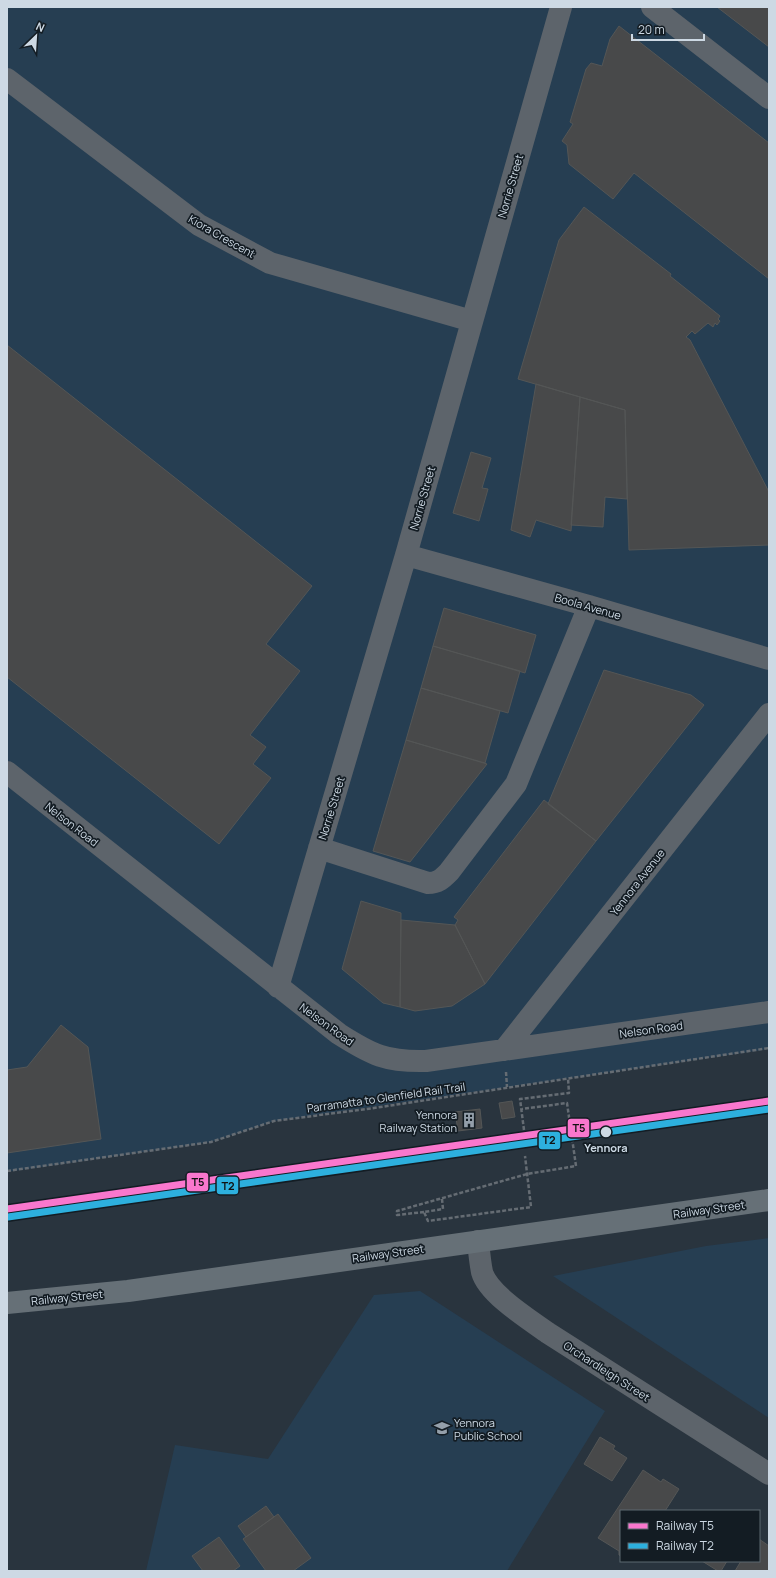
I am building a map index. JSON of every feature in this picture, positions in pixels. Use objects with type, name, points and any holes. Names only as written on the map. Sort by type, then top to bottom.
[{"type":"main road","name":"Railway Street","points":[[7,1303],[128,1291],[769,1200]]},
{"type":"street","name":"Norrie Street","points":[[278,986],[406,555],[560,7]]},
{"type":"street","points":[[652,7],[769,98]]},
{"type":"street","name":"Kiora Crescent","points":[[7,79],[199,225],[270,263],[472,321]]},
{"type":"street","name":"Boola Avenue","points":[[406,555],[589,606],[769,659]]},
{"type":"street","points":[[319,848],[428,883],[436,883],[442,879],[516,784],[589,606]]},
{"type":"street","name":"Yennora Avenue","points":[[504,1050],[769,714]]},
{"type":"street","name":"Nelson Road","points":[[7,772],[339,1034],[359,1047],[380,1057],[403,1061],[426,1061],[769,1012]]},
{"type":"street","name":"Orchardleigh Street","points":[[478,1241],[482,1273],[490,1287],[514,1309],[548,1333],[769,1474]]},
{"type":"path","name":"Parramatta to Glenfield Rail Trail","points":[[7,1171],[211,1142],[274,1121],[769,1048]]},
{"type":"path","points":[[524,1130],[520,1099],[569,1093],[568,1078]]},
{"type":"path","points":[[442,1199],[443,1209],[397,1215],[397,1211],[527,1174],[576,1166],[567,1102],[522,1109]]},
{"type":"path","points":[[424,1212],[428,1220],[531,1207],[525,1156]]},
{"type":"shaded area","points":[[7,7],[769,7],[769,1049],[274,1121],[211,1142],[7,1172]]},
{"type":"shaded area","points":[[769,1238],[769,1418],[553,1276],[706,1246]]},
{"type":"shaded area","name":"Yennora Public School","points":[[420,1291],[605,1411],[507,1571],[146,1571],[175,1445],[268,1459],[374,1295]]},
{"type":"building","points":[[717,7],[769,7],[769,47]]},
{"type":"building","points":[[619,26],[769,143],[769,279],[634,173],[613,199],[569,164],[567,145],[562,141],[573,124],[570,122],[586,69],[591,63],[602,66],[610,39]]},
{"type":"building","points":[[584,207],[671,274],[670,276],[720,316],[718,319],[720,321],[717,325],[715,323],[713,327],[708,323],[695,334],[692,331],[686,337],[690,340],[769,492],[769,545],[629,550],[625,410],[518,379],[559,240]]},
{"type":"building","points":[[7,345],[312,586],[266,644],[300,671],[250,735],[266,747],[253,764],[271,778],[219,844],[7,677]]},
{"type":"building","points":[[536,384],[580,397],[571,531],[536,520],[530,537],[511,530]]},
{"type":"building","points":[[580,397],[625,410],[627,499],[605,497],[603,527],[571,525]]},
{"type":"building","points":[[471,452],[491,458],[482,488],[488,489],[479,521],[453,513]]},
{"type":"building","points":[[444,608],[536,635],[525,673],[433,646]]},
{"type":"building","points":[[433,646],[520,671],[508,713],[421,688]]},
{"type":"building","points":[[604,670],[691,695],[704,705],[596,841],[548,804]]},
{"type":"building","points":[[421,688],[500,711],[485,763],[406,740]]},
{"type":"building","points":[[406,740],[487,764],[410,862],[373,851]]},
{"type":"building","points":[[544,800],[596,841],[485,984],[455,925],[458,920],[454,917]]},
{"type":"building","points":[[361,901],[401,913],[400,1007],[383,1003],[342,969]]},
{"type":"building","points":[[401,920],[455,925],[485,984],[452,1006],[415,1011],[400,1007]]},
{"type":"building","points":[[61,1025],[88,1047],[101,1139],[7,1153],[7,1070],[27,1067]]},
{"type":"building","points":[[512,1101],[515,1117],[502,1119],[499,1103]]},
{"type":"building","name":"Yennora Railway Station","points":[[480,1109],[482,1128],[458,1131],[455,1112]]},
{"type":"building","points":[[600,1437],[615,1446],[613,1449],[627,1458],[612,1481],[584,1464]]},
{"type":"building","points":[[643,1470],[661,1482],[663,1479],[679,1489],[666,1510],[620,1510],[620,1556],[619,1551],[598,1538]]},
{"type":"building","points":[[266,1506],[274,1517],[246,1537],[238,1526]]},
{"type":"building","points":[[278,1514],[311,1558],[293,1571],[266,1571],[243,1539]]},
{"type":"building","points":[[219,1537],[240,1566],[233,1571],[203,1571],[192,1556]]},
{"type":"building","points":[[760,1540],[769,1546],[769,1571],[735,1571],[740,1562],[760,1562]]},
{"type":"building","points":[[704,1562],[726,1562],[721,1571],[718,1571]]},
{"type":"rail line","name":"T5","points":[[7,1209],[769,1101]]},
{"type":"rail line","name":"T2","points":[[8,1217],[769,1109]]},
{"type":"place","name":"Yennora Railway Station","points":[[469,1120]]},
{"type":"place","name":"Yennora","points":[[606,1132]]},
{"type":"place","name":"Yennora Public School","points":[[442,1428]]}]
